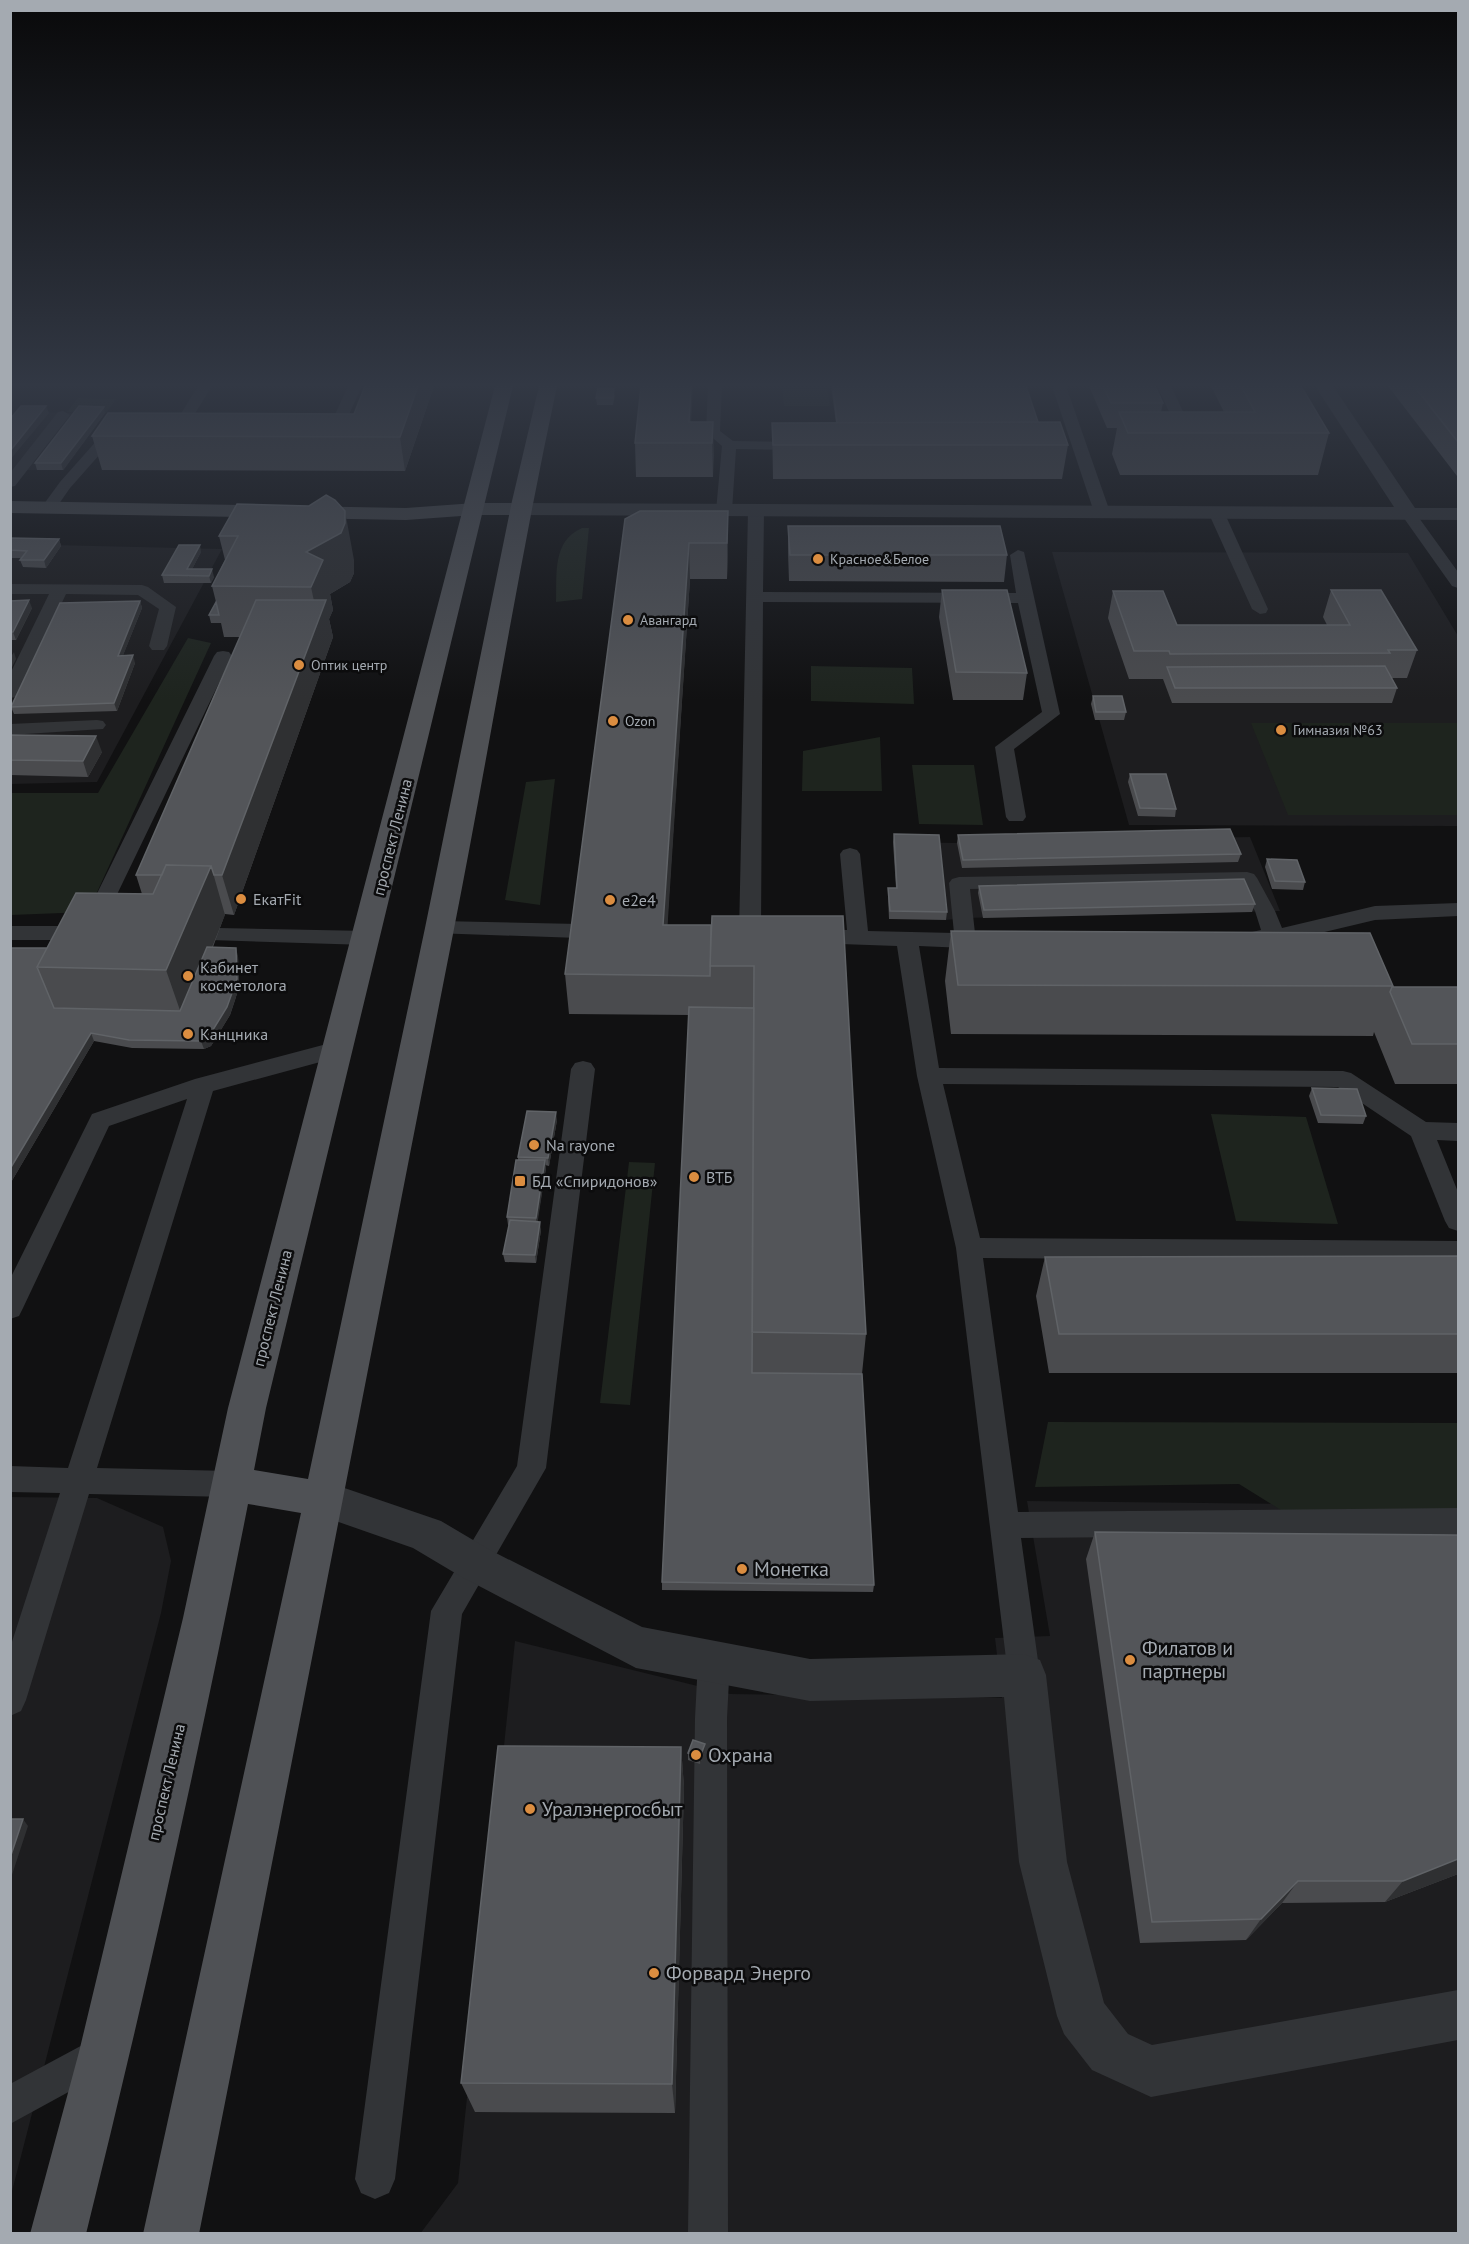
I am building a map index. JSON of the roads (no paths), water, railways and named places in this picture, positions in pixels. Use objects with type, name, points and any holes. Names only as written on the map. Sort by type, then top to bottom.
[{"type":"main road","name":"проспект Ленина","points":[[58,2234],[105,2052],[202,1629],[247,1408],[479,491]]},
{"type":"main road","points":[[171,2234],[440,928],[524,491]]},
{"type":"main road","points":[[231,1484],[324,1499]]},
{"type":"street","points":[[1394,491],[1409,514]]},
{"type":"street","points":[[10,507],[406,514],[475,509],[520,509],[1458,514]]},
{"type":"street","points":[[324,1499],[426,1534],[475,1563],[636,1647],[810,1680],[1024,1675],[1042,1862],[1082,2016],[1110,2052],[1151,2071],[1458,2015]]},
{"type":"lane","points":[[49,508],[61,491]]},
{"type":"lane","points":[[724,510],[725,491]]},
{"type":"lane","points":[[1095,491],[1102,512]]},
{"type":"lane","points":[[750,934],[756,511]]},
{"type":"lane","points":[[1217,514],[1260,609]]},
{"type":"lane","points":[[1409,514],[1458,583]]},
{"type":"lane","points":[[1016,817],[1004,747],[1051,714],[1025,598],[1018,555]]},
{"type":"lane","points":[[10,589],[142,590],[168,607],[158,646]]},
{"type":"lane","points":[[10,693],[60,589]]},
{"type":"lane","points":[[754,597],[1025,598]]},
{"type":"lane","points":[[10,933],[99,933],[223,656]]},
{"type":"lane","points":[[10,730],[97,725]]},
{"type":"lane","points":[[850,854],[858,938]]},
{"type":"lane","points":[[965,940],[959,883],[1247,878],[1265,911],[1274,937]]},
{"type":"lane","points":[[1238,937],[1274,937],[1374,913],[1458,909]]},
{"type":"lane","points":[[440,928],[579,931]]},
{"type":"lane","points":[[726,933],[1001,940]]},
{"type":"lane","points":[[218,935],[366,938]]},
{"type":"lane","points":[[907,939],[929,1076],[969,1248],[1024,1675]]},
{"type":"lane","points":[[10,1308],[100,1120],[203,1085],[338,1049]]},
{"type":"lane","points":[[375,2179],[447,1611],[531,1468],[583,1069]]},
{"type":"lane","points":[[929,1076],[1343,1079],[1421,1131],[1458,1132]]},
{"type":"lane","points":[[10,1700],[81,1481],[203,1085]]},
{"type":"lane","points":[[1421,1131],[1458,1221]]},
{"type":"lane","points":[[969,1248],[1458,1251]]},
{"type":"lane","points":[[10,1479],[231,1484]]},
{"type":"lane","points":[[1005,1526],[1458,1521]]},
{"type":"lane","points":[[708,2234],[711,1730],[714,1661]]},
{"type":"lane","points":[[10,2105],[105,2052]]},
{"type":"place","name":"Красное&Белое","points":[[818,559]]},
{"type":"place","name":"Авангард","points":[[628,620]]},
{"type":"place","name":"Оптик центр","points":[[299,665]]},
{"type":"place","name":"Ozon","points":[[613,721]]},
{"type":"place","name":"Гимназия №63","points":[[1281,730]]},
{"type":"place","name":"ЕкатFit","points":[[241,899]]},
{"type":"place","name":"е2е4","points":[[610,900]]},
{"type":"place","name":"Кабинет косметолога","points":[[188,976]]},
{"type":"place","name":"Канцника","points":[[188,1034]]},
{"type":"place","name":"Na rayone","points":[[534,1145]]},
{"type":"place","name":"ВТБ","points":[[694,1177]]},
{"type":"place","name":"БД «Спиридонов»","points":[[520,1181]]},
{"type":"place","name":"Монетка","points":[[742,1569]]},
{"type":"place","name":"Филатов и партнеры","points":[[1130,1660]]},
{"type":"place","name":"Охрана","points":[[696,1755]]},
{"type":"place","name":"Уралэнергосбыт","points":[[530,1809]]},
{"type":"place","name":"Форвард Энерго","points":[[654,1973]]}]
